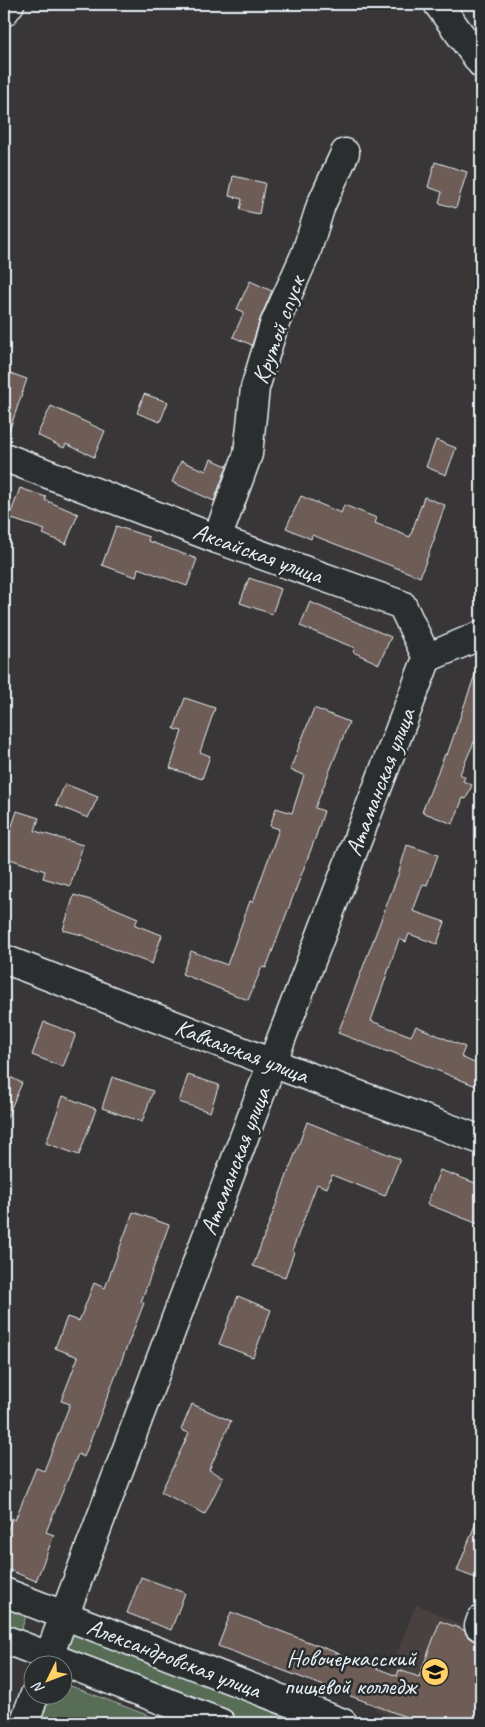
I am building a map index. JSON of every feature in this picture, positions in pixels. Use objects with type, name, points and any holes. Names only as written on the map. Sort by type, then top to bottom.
[{"type":"street","points":[[4,12],[10,4]]},
{"type":"street","points":[[438,4],[481,63]]},
{"type":"street","name":"Крутой спуск","points":[[217,539],[248,454],[255,388],[274,325],[306,253],[321,205],[344,153]]},
{"type":"street","name":"Аксайская улица","points":[[4,457],[217,539],[402,605],[427,658]]},
{"type":"street","points":[[427,658],[481,635]]},
{"type":"street","name":"Атаманская улица","points":[[50,1654],[272,1063],[427,658]]},
{"type":"street","name":"Кавказская улица","points":[[4,960],[272,1063],[481,1140]]},
{"type":"street","name":"Александровская улица","points":[[4,1592],[343,1723]]},
{"type":"street","points":[[481,1620],[479,1626],[481,1627]]},
{"type":"street","name":"Александровская улица","points":[[4,1639],[35,1654]]},
{"type":"street","name":"Александровская улица","points":[[72,1669],[221,1723]]},
{"type":"street","points":[[24,1723],[31,1704]]},
{"type":"shaded area","name":"Новочеркасский пищевой колледж","points":[[416,1604],[481,1634],[481,1723],[408,1723],[375,1710]]},
{"type":"green space","points":[[4,1605],[27,1613],[20,1634],[4,1628]]},
{"type":"green space","points":[[73,1631],[309,1723],[248,1723],[64,1651]]},
{"type":"green space","points":[[72,1686],[168,1723],[39,1723],[46,1704],[72,1704]]},
{"type":"building","points":[[435,162],[467,172],[456,208],[439,203],[442,192],[428,187]]},
{"type":"building","points":[[233,176],[265,183],[259,214],[240,210],[242,199],[229,196]]},
{"type":"building","points":[[250,281],[272,291],[260,319],[252,345],[233,337],[244,312],[237,309]]},
{"type":"building","points":[[4,371],[27,379],[6,440],[4,440]]},
{"type":"building","points":[[144,394],[168,402],[160,422],[137,413]]},
{"type":"building","points":[[51,406],[105,431],[94,457],[66,444],[64,448],[37,435]]},
{"type":"building","points":[[436,440],[456,448],[446,475],[426,467]]},
{"type":"building","points":[[211,459],[227,466],[214,501],[172,482],[181,461],[206,471]]},
{"type":"building","points":[[20,488],[46,497],[45,500],[78,514],[66,544],[43,534],[45,530],[9,518]]},
{"type":"building","points":[[301,496],[341,513],[344,505],[377,518],[375,523],[410,537],[424,497],[445,505],[420,577],[312,535],[311,539],[286,528]]},
{"type":"building","points":[[116,526],[149,537],[148,541],[197,559],[187,586],[138,568],[136,577],[102,565]]},
{"type":"building","points":[[249,578],[281,589],[272,614],[240,603]]},
{"type":"building","points":[[310,602],[391,637],[379,664],[353,652],[355,648],[300,626]]},
{"type":"building","points":[[479,663],[481,664],[481,745],[474,742],[460,774],[465,777],[463,781],[472,785],[466,799],[463,798],[453,824],[422,812],[445,754],[447,755]]},
{"type":"building","points":[[185,698],[215,708],[200,752],[210,756],[202,779],[170,768],[182,731],[174,729]]},
{"type":"building","points":[[314,708],[349,722],[315,808],[324,811],[316,836],[266,968],[262,967],[248,1000],[182,974],[191,951],[227,965],[250,901],[253,902],[279,829],[270,826],[276,808],[292,813],[304,775],[290,770]]},
{"type":"building","points":[[65,784],[98,797],[88,818],[56,805]]},
{"type":"building","points":[[17,811],[39,818],[35,831],[83,845],[70,886],[43,878],[45,871],[4,857],[4,850]]},
{"type":"building","points":[[407,845],[438,855],[427,885],[423,884],[413,911],[445,922],[437,944],[409,934],[406,942],[399,939],[371,1021],[411,1036],[416,1026],[465,1047],[461,1057],[481,1066],[481,1088],[389,1051],[338,1033],[398,875]]},
{"type":"building","points":[[74,895],[107,905],[138,918],[135,925],[162,935],[152,964],[82,935],[63,930]]},
{"type":"building","points":[[44,1022],[76,1034],[63,1067],[32,1055]]},
{"type":"building","points":[[4,1074],[22,1083],[4,1124]]},
{"type":"building","points":[[188,1075],[219,1085],[210,1112],[179,1102]]},
{"type":"building","points":[[112,1077],[153,1091],[142,1122],[102,1108]]},
{"type":"building","points":[[63,1096],[96,1109],[79,1155],[46,1143]]},
{"type":"building","points":[[307,1122],[400,1159],[385,1196],[332,1175],[327,1188],[317,1184],[292,1251],[294,1252],[285,1277],[253,1266]]},
{"type":"building","points":[[440,1170],[481,1185],[481,1225],[427,1204]]},
{"type":"building","points":[[133,1212],[169,1225],[141,1302],[144,1303],[84,1457],[78,1454],[46,1532],[54,1535],[36,1581],[4,1568],[4,1541],[12,1518],[15,1520],[36,1468],[44,1471],[70,1404],[61,1401],[78,1357],[55,1348],[67,1317],[79,1321],[94,1283],[105,1288]]},
{"type":"building","points":[[238,1296],[271,1310],[253,1357],[219,1344]]},
{"type":"building","points":[[192,1404],[231,1421],[209,1470],[223,1477],[205,1514],[161,1492],[189,1433],[181,1430]]},
{"type":"building","points":[[481,1512],[481,1580],[457,1571]]},
{"type":"building","points":[[141,1577],[185,1593],[171,1630],[127,1613]]},
{"type":"building","points":[[231,1612],[397,1676],[399,1670],[419,1677],[440,1621],[464,1630],[472,1640],[481,1643],[481,1707],[475,1723],[422,1723],[218,1646]]},
{"type":"place","name":"Новочеркасский пищевой колледж","points":[[435,1672]]}]
